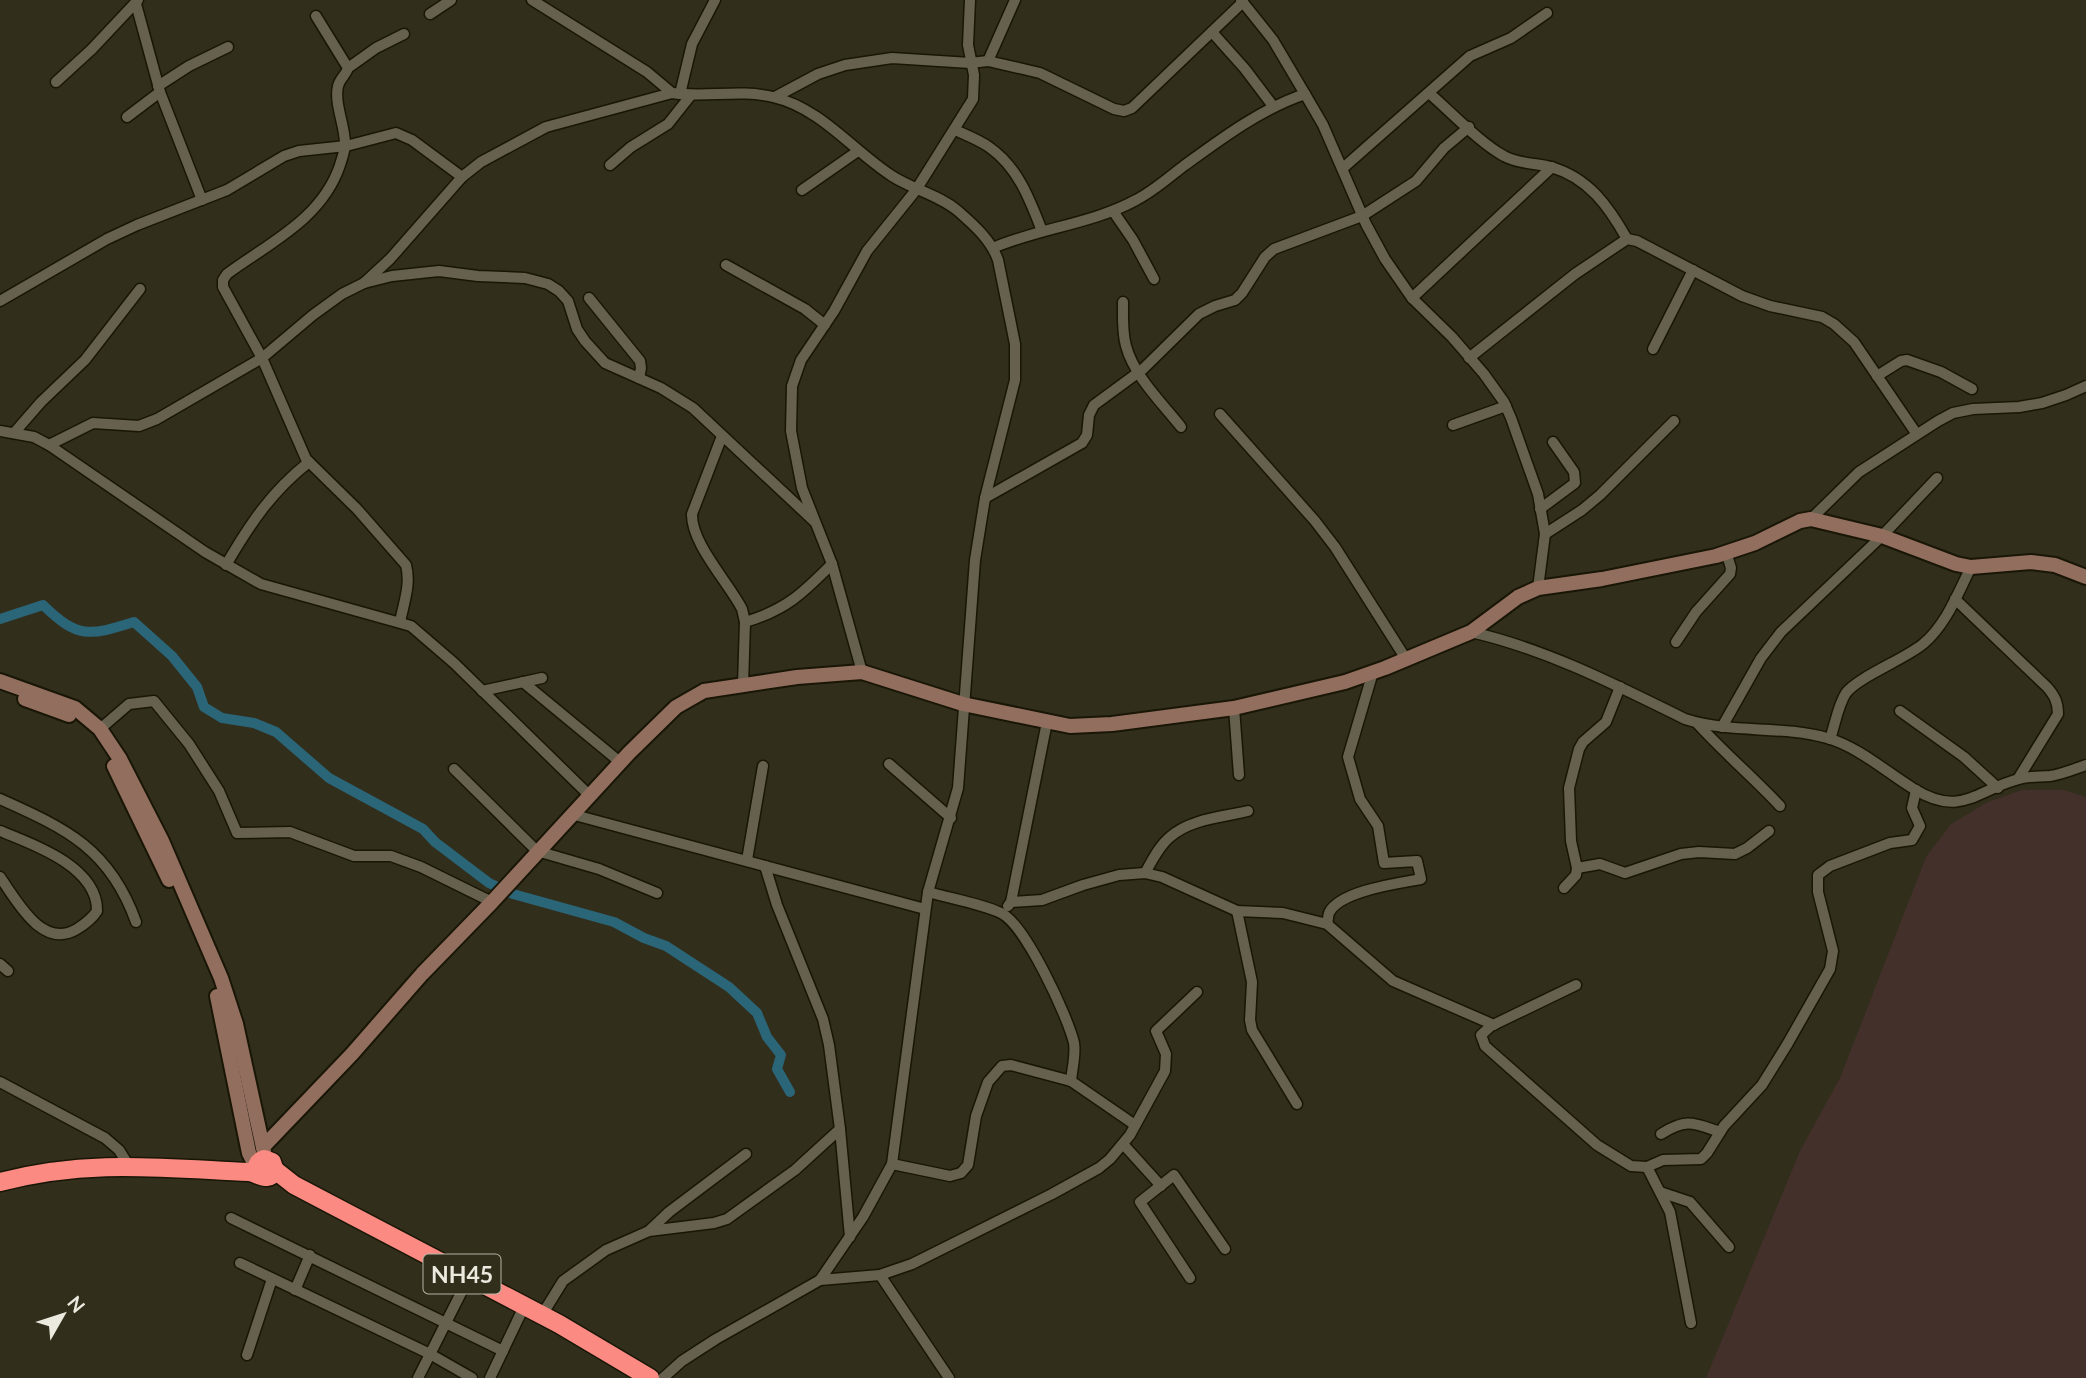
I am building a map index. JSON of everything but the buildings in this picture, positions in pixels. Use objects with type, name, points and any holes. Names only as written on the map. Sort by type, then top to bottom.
[{"type":"highway","points":[[0,1182],[59,1169],[264,1166]]},
{"type":"highway","name":"NH45","points":[[264,1166],[278,1188],[520,1315],[632,1378]]},
{"type":"highway","name":"NH45","points":[[264,1166],[305,1191],[541,1315],[650,1378]]},
{"type":"street","points":[[430,14],[451,0]]},
{"type":"street","points":[[532,0],[681,94]]},
{"type":"street","points":[[610,165],[631,147],[668,124],[681,94],[692,44],[715,0]]},
{"type":"street","points":[[862,672],[832,565],[800,479],[790,431],[792,386],[801,360],[825,325],[867,251],[916,190],[973,99],[975,88],[970,63],[968,19],[970,0]]},
{"type":"street","points":[[988,61],[1015,0]]},
{"type":"street","points":[[775,97],[818,74],[870,60],[892,58],[970,63],[988,61],[1040,74],[1114,109],[1124,111],[1132,108],[1242,1],[1273,40],[1305,94],[1385,259],[1412,298],[1452,337],[1506,406],[1535,486],[1545,534],[1538,588]]},
{"type":"street","points":[[56,82],[137,2]]},
{"type":"street","points":[[137,2],[159,89],[202,200]]},
{"type":"street","points":[[1343,168],[1470,56],[1511,38],[1547,13]]},
{"type":"street","points":[[316,16],[348,68]]},
{"type":"street","points":[[1212,32],[1273,106]]},
{"type":"street","points":[[400,622],[408,587],[406,565],[358,509],[309,462],[262,358],[223,286],[223,280],[234,268],[284,237],[319,203],[338,170],[346,146],[337,92],[341,78],[348,72],[348,68],[376,48],[404,34]]},
{"type":"street","points":[[127,117],[189,66],[228,47]]},
{"type":"street","points":[[1429,93],[1505,157],[1552,167],[1579,180],[1597,194],[1612,211],[1628,239]]},
{"type":"street","points":[[364,283],[390,259],[463,177],[481,162],[546,127],[681,94],[757,94],[795,104],[817,117],[890,175],[916,190],[945,201],[968,220],[993,248],[1010,316],[1016,365],[1015,380],[985,498],[975,561],[958,788],[928,892],[891,1164],[850,1238],[820,1280]]},
{"type":"street","points":[[993,248],[1113,211],[1147,193],[1273,106],[1305,94]]},
{"type":"street","points":[[985,498],[1082,443],[1087,435],[1089,415],[1094,405],[1139,372],[1199,314],[1235,300],[1265,257],[1274,249],[1362,216],[1416,180],[1444,148],[1469,127]]},
{"type":"street","points":[[955,130],[986,145],[999,156],[1021,184],[1042,231]]},
{"type":"street","points":[[0,301],[107,239],[202,200],[246,180],[285,156],[299,152],[346,146],[396,133],[411,140],[463,177]]},
{"type":"street","points":[[802,190],[858,150]]},
{"type":"street","points":[[1412,298],[1552,167]]},
{"type":"street","points":[[1113,211],[1133,240],[1154,279]]},
{"type":"street","points":[[1469,358],[1576,274],[1628,239],[1637,241],[1755,302],[1822,317],[1845,332],[1916,433]]},
{"type":"street","points":[[726,265],[805,309],[825,325]]},
{"type":"street","points":[[1653,349],[1693,270]]},
{"type":"street","points":[[49,445],[93,423],[133,427],[145,424],[262,358],[313,315],[342,294],[364,283],[392,276],[439,271],[525,278],[548,284],[559,291],[568,301],[577,329],[594,353],[617,370],[661,388],[693,408],[814,521]]},
{"type":"street","points":[[14,433],[41,402],[85,360],[140,289]]},
{"type":"street","points":[[589,298],[640,360],[642,368],[639,378]]},
{"type":"street","points":[[1123,302],[1126,348],[1139,372],[1181,427]]},
{"type":"street","points":[[1877,376],[1901,360],[1907,360],[1941,372],[1972,389]]},
{"type":"street","points":[[1811,519],[1859,472],[1916,433],[1953,413],[1973,409],[2019,407],[2066,395],[2086,386]]},
{"type":"street","points":[[1453,425],[1506,406]]},
{"type":"street","points":[[1220,414],[1335,547],[1406,659]]},
{"type":"street","points":[[1545,534],[1600,495],[1674,421]]},
{"type":"street","points":[[0,431],[34,437],[49,445],[226,565],[261,584],[285,593],[400,622],[422,633],[589,795]]},
{"type":"street","points":[[722,436],[692,520],[699,540],[737,600],[745,622],[743,685]]},
{"type":"street","points":[[1540,509],[1575,483],[1574,472],[1553,442]]},
{"type":"street","points":[[226,565],[247,528],[269,498],[309,462]]},
{"type":"street","points":[[1721,727],[1761,658],[1780,632],[1882,536],[1937,478]]},
{"type":"street","points":[[264,1166],[352,1054],[422,974],[620,762],[676,707],[688,699],[719,687],[862,672],[963,704],[1070,726],[1112,724],[1234,708],[1345,682],[1406,659],[1471,632],[1518,597],[1538,588],[1602,579],[1726,552],[1755,543],[1800,520],[1811,519],[1882,536],[1956,564],[1971,567],[2031,562],[2084,573]]},
{"type":"street","points":[[1676,642],[1696,612],[1730,574],[1726,552]]},
{"type":"street","points":[[745,622],[778,610],[832,565]]},
{"type":"street","points":[[1830,738],[1846,692],[1922,645],[1938,628],[1971,567]]},
{"type":"street","points":[[1955,599],[2047,687],[2058,706],[2058,714],[2018,779]]},
{"type":"street","points":[[1471,632],[1518,644],[1697,723],[1808,733],[1830,738],[1935,799],[1965,801],[2018,779],[2051,776],[2086,765]]},
{"type":"street","points":[[1327,924],[1328,914],[1338,902],[1388,885],[1421,879],[1417,860],[1384,863],[1378,826],[1360,799],[1348,757],[1373,672]]},
{"type":"street","points":[[482,691],[542,678]]},
{"type":"street","points":[[0,681],[66,703],[85,715],[100,730],[120,759],[141,798],[221,978],[236,1024],[264,1166]]},
{"type":"street","points":[[523,682],[620,762]]},
{"type":"street","points":[[1564,888],[1576,875],[1577,868],[1571,841],[1569,788],[1578,749],[1606,722],[1620,687]]},
{"type":"street","points":[[0,690],[71,715],[97,737],[109,756],[175,893],[212,982],[221,1008],[249,1153],[264,1166]]},
{"type":"street","points":[[100,730],[129,704],[154,701],[188,744],[219,791],[237,833],[290,832],[354,856],[391,856],[421,867],[492,902]]},
{"type":"street","points":[[1234,708],[1239,775]]},
{"type":"street","points":[[1900,711],[1964,757],[1998,788]]},
{"type":"street","points":[[1004,913],[1011,901],[1047,722]]},
{"type":"street","points":[[1697,723],[1731,760],[1780,806]]},
{"type":"street","points":[[890,764],[951,818]]},
{"type":"street","points":[[747,860],[763,766]]},
{"type":"street","points":[[454,769],[537,851],[599,869],[657,893]]},
{"type":"street","points":[[1576,985],[1494,1025],[1481,1035],[1485,1046],[1597,1145],[1631,1166],[1647,1167],[1663,1160],[1701,1159],[1720,1132],[1762,1085],[1830,969],[1833,951],[1818,892],[1818,875],[1830,866],[1890,843],[1912,840],[1920,826],[1912,808],[1916,790]]},
{"type":"street","points":[[0,799],[52,822],[95,854],[116,878],[136,922]]},
{"type":"street","points":[[1145,873],[1162,846],[1178,831],[1193,824],[1248,811]]},
{"type":"street","points":[[571,814],[925,909]]},
{"type":"street","points":[[0,831],[49,852],[75,869],[94,894],[97,911],[71,933],[53,935],[44,932],[0,877]]},
{"type":"street","points":[[1577,868],[1600,864],[1625,873],[1681,854],[1735,853],[1747,848],[1769,831]]},
{"type":"street","points":[[765,866],[777,905],[823,1019],[829,1045],[850,1238]]},
{"type":"street","points":[[1011,901],[1042,900],[1104,878],[1145,873],[1162,877],[1237,911],[1283,914],[1327,924],[1393,981],[1494,1025]]},
{"type":"street","points":[[928,892],[1004,913],[1038,960],[1071,1033],[1075,1047],[1071,1081]]},
{"type":"street","points":[[1237,911],[1252,982],[1252,1030],[1297,1104]]},
{"type":"street","points":[[663,1378],[682,1361],[716,1339],[820,1280],[880,1275],[912,1264],[1099,1168],[1123,1144],[1165,1071],[1166,1054],[1156,1031],[1197,992]]},
{"type":"street","points":[[891,1164],[950,1176],[965,1170],[981,1097],[988,1082],[1002,1066],[1021,1066],[1071,1081],[1135,1125]]},
{"type":"street","points":[[0,1082],[105,1138],[119,1150],[129,1166]]},
{"type":"street","points":[[1661,1134],[1684,1122],[1692,1122],[1720,1132]]},
{"type":"street","points":[[541,1315],[563,1281],[606,1250],[649,1231],[727,1219],[795,1170],[840,1129]]},
{"type":"street","points":[[1123,1144],[1161,1186]]},
{"type":"street","points":[[649,1231],[669,1212],[746,1154]]},
{"type":"street","points":[[1647,1167],[1670,1212],[1691,1323]]},
{"type":"street","points":[[1190,1278],[1140,1202],[1174,1175],[1225,1249]]},
{"type":"street","points":[[1660,1192],[1690,1202],[1729,1247]]},
{"type":"street","points":[[231,1218],[503,1351]]},
{"type":"street","points":[[295,1290],[310,1255]]},
{"type":"street","points":[[240,1263],[430,1354],[472,1378]]},
{"type":"street","points":[[880,1275],[949,1378]]},
{"type":"street","points":[[247,1355],[272,1279]]},
{"type":"street","points":[[418,1378],[464,1287]]},
{"type":"street","points":[[490,1378],[520,1315]]},
{"type":"shaded area","points":[[2022,790],[2064,790],[2086,797],[2086,1378],[1706,1378],[1800,1151],[1840,1078],[1926,857],[1951,824],[1988,802]]},
{"type":"waterway","points":[[0,619],[43,605],[66,624],[85,632],[106,630],[134,622],[172,656],[197,687],[204,707],[222,718],[254,723],[276,732],[329,778],[423,829],[435,842],[489,883],[513,894],[614,922],[666,946],[729,987],[757,1013],[767,1037],[781,1055],[777,1069],[790,1092]]}]
